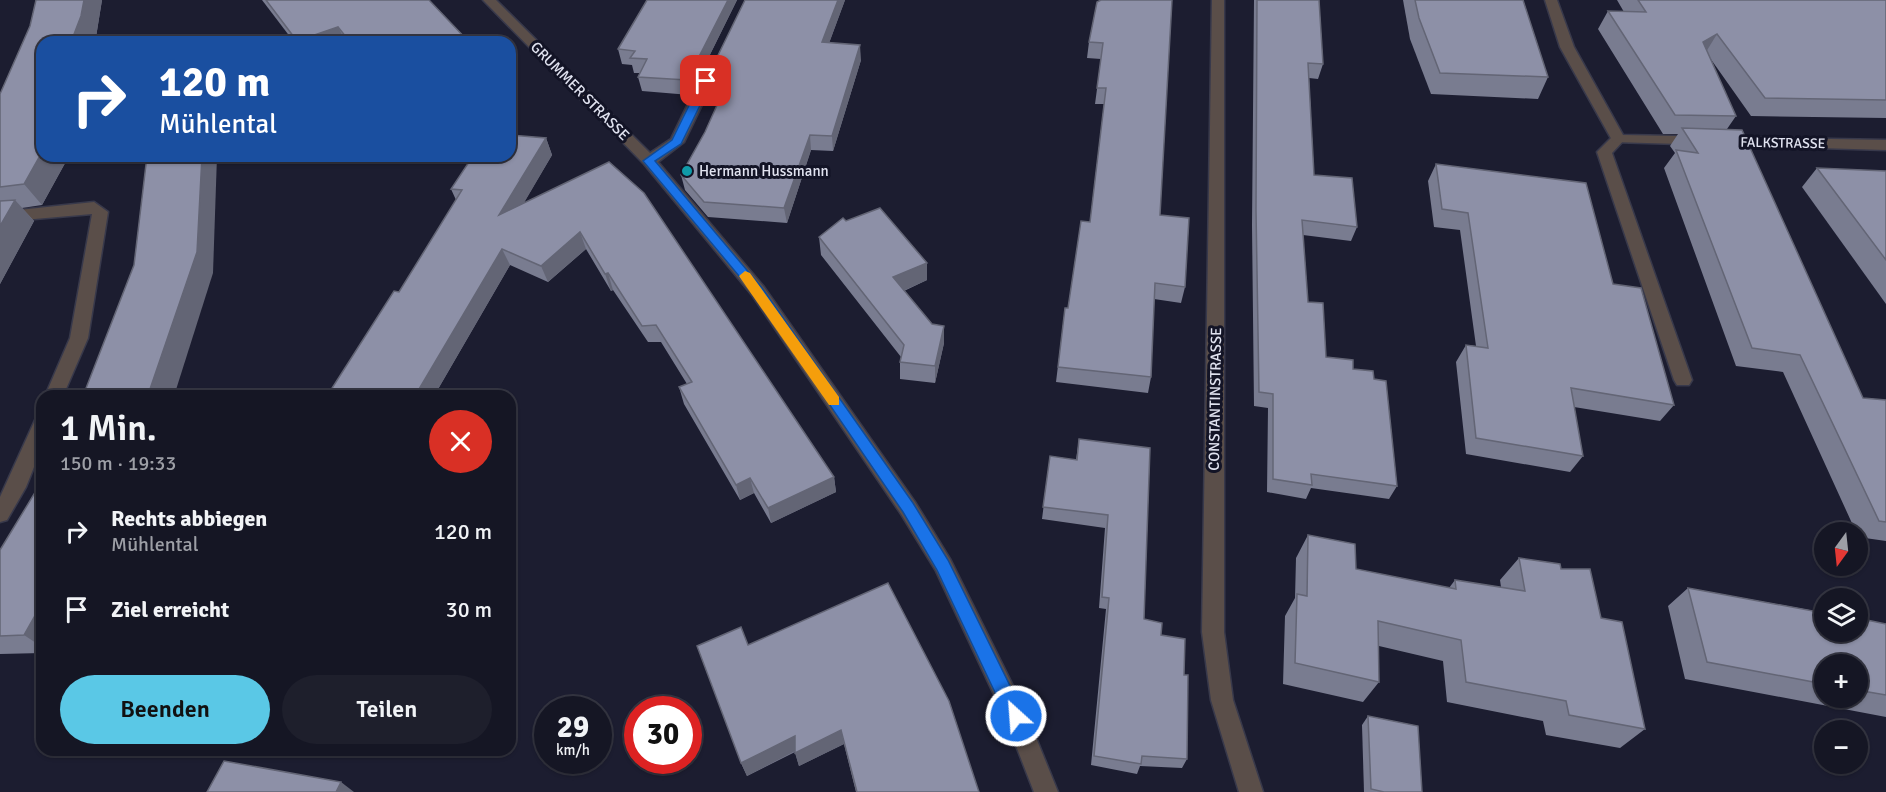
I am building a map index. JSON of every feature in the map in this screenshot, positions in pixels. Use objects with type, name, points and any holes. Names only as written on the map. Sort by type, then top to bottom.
[{"type":"street","name":"GRUMMER STRASSE","points":[[489,0],[648,161],[758,291],[908,508],[948,576],[1016,716],[1046,792]]},
{"type":"street","name":"CONSTANTINSTRASSE","points":[[1218,0],[1213,632],[1222,700],[1251,792]]},
{"type":"street","points":[[1551,0],[1568,47],[1618,139],[1604,152],[1683,380]]},
{"type":"street","points":[[648,161],[677,142],[721,51]]},
{"type":"street","name":"FALKSTRASSE","points":[[1618,139],[1886,145]]},
{"type":"street","points":[[0,217],[94,207],[100,212],[79,338],[57,390]]},
{"type":"street","points":[[0,514],[16,487],[36,439]]},
{"type":"building","points":[[36,0],[84,0],[73,36],[36,36],[36,162],[24,184],[0,187],[0,94],[30,26]]},
{"type":"building","points":[[266,0],[429,0],[463,36],[345,36],[338,27],[312,36],[293,36]]},
{"type":"building","points":[[647,0],[728,0],[687,80],[638,77],[647,59],[630,58],[635,51],[618,49]]},
{"type":"building","points":[[745,0],[838,0],[822,42],[860,45],[832,136],[810,135],[784,208],[704,202],[681,175],[705,132],[727,83],[705,82]]},
{"type":"building","points":[[1101,0],[1172,0],[1160,215],[1189,218],[1185,287],[1155,283],[1151,377],[1058,367],[1065,308],[1068,308],[1081,221],[1090,222],[1106,88],[1097,88],[1103,43],[1089,42],[1097,2]]},
{"type":"building","points":[[1257,0],[1319,0],[1323,64],[1308,63],[1314,175],[1352,178],[1357,227],[1302,220],[1308,302],[1323,303],[1326,357],[1353,360],[1353,369],[1373,371],[1374,379],[1386,381],[1397,486],[1311,474],[1312,485],[1273,479],[1273,394],[1259,392],[1256,210]]},
{"type":"building","points":[[1415,0],[1523,0],[1548,77],[1440,73],[1419,18]]},
{"type":"building","points":[[1638,0],[1886,0],[1886,100],[1765,98],[1717,34],[1703,42],[1736,116],[1675,115],[1608,11],[1646,12]]},
{"type":"building","points":[[1682,128],[1742,130],[1863,398],[1886,400],[1886,522],[1879,521],[1800,355],[1752,348],[1676,150],[1698,153]]},
{"type":"building","points":[[516,136],[546,138],[499,215],[609,162],[644,193],[834,477],[768,508],[750,478],[736,485],[679,387],[692,382],[656,325],[642,326],[608,273],[605,274],[580,232],[541,266],[502,249],[419,390],[331,390],[394,291],[399,292],[462,190],[451,189],[469,162],[516,162]]},
{"type":"building","points":[[146,162],[202,162],[197,252],[150,390],[85,390],[134,265]]},
{"type":"building","points":[[1436,164],[1586,183],[1613,284],[1641,288],[1674,405],[1571,388],[1583,456],[1476,438],[1466,345],[1488,348],[1468,213],[1442,209]]},
{"type":"building","points":[[1817,168],[1886,171],[1886,260]]},
{"type":"building","points":[[15,200],[0,226],[0,201]]},
{"type":"building","points":[[880,208],[927,263],[893,277],[932,324],[944,326],[935,366],[900,362],[904,345],[819,237],[843,218],[846,221]]},
{"type":"building","points":[[1079,439],[1150,448],[1144,619],[1162,623],[1161,635],[1185,639],[1184,675],[1188,675],[1187,759],[1142,756],[1141,764],[1094,756],[1109,598],[1102,597],[1108,515],[1043,507],[1050,456],[1077,460]]},
{"type":"building","points":[[36,491],[36,614],[24,635],[0,636],[0,550]]},
{"type":"building","points":[[1308,535],[1355,544],[1356,569],[1456,589],[1455,580],[1525,591],[1519,558],[1560,564],[1561,569],[1590,569],[1601,618],[1622,622],[1645,729],[1569,715],[1566,701],[1466,682],[1461,640],[1378,621],[1379,682],[1295,663],[1297,594],[1307,596]]},
{"type":"building","points":[[888,583],[949,701],[979,792],[857,792],[841,730],[795,753],[795,736],[741,763],[697,646],[741,627],[748,645]]},
{"type":"building","points":[[1688,588],[1814,611],[1814,642],[1868,642],[1868,620],[1886,624],[1886,695],[1868,692],[1868,654],[1814,654],[1814,682],[1707,662]]},
{"type":"building","points":[[1368,716],[1418,726],[1422,792],[1384,792],[1371,789]]},
{"type":"building","points":[[224,761],[341,782],[336,792],[207,792]]},
{"type":"slow traffic","points":[[745,276],[758,291],[834,401]]},
{"type":"place","name":"Hermann Hussmann","points":[[687,171]]},
{"type":"route","points":[[706,81],[677,142],[648,161],[758,291],[908,508],[943,565],[1016,716]]}]
